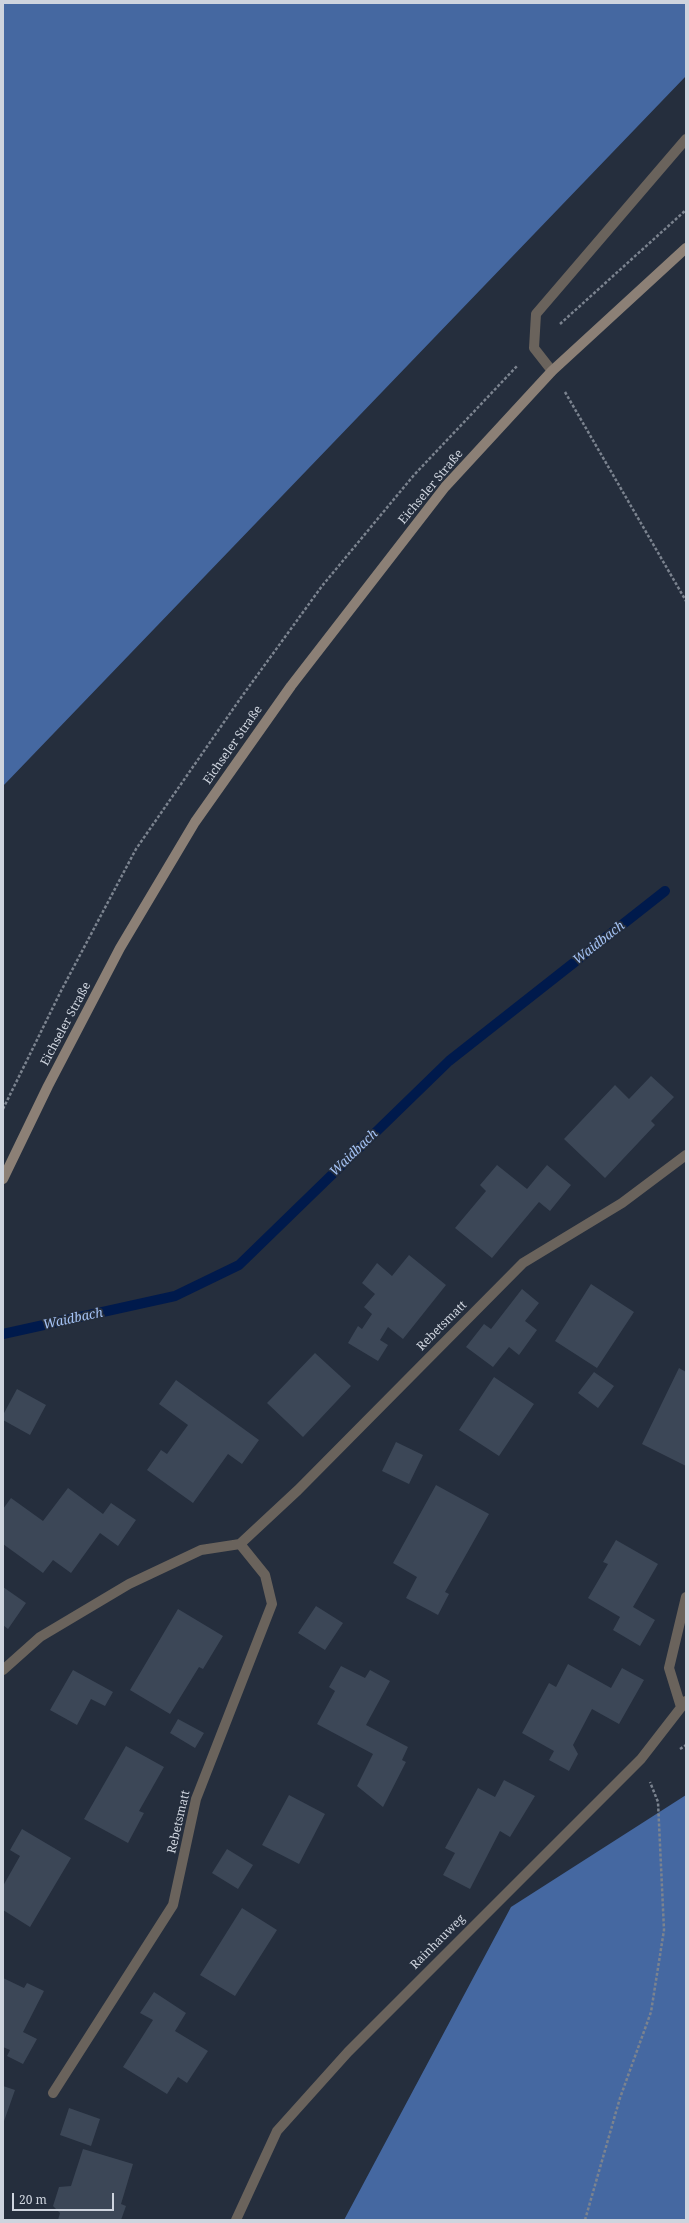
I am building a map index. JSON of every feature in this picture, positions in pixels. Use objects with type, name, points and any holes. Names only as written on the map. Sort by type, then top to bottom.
[{"type":"main road","name":"Eichseler Straße","points":[[3,1179],[48,1086],[120,948],[195,822],[291,686],[372,579],[445,487],[552,371],[686,248]]},
{"type":"street","points":[[552,371],[534,348],[536,314],[686,139]]},
{"type":"street","name":"Rebetsmatt","points":[[53,2093],[173,1905],[196,1798],[272,1604],[265,1575],[240,1544],[298,1490],[523,1263],[622,1203],[686,1155]]},
{"type":"street","points":[[3,1670],[40,1637],[129,1584],[201,1550],[240,1544]]},
{"type":"street","points":[[684,1704],[669,1668],[686,1597]]},
{"type":"street","name":"Rainhauweg","points":[[236,2220],[277,2131],[348,2052],[641,1759],[684,1704]]},
{"type":"path","points":[[552,371],[686,601]]},
{"type":"path","points":[[585,2220],[620,2098],[651,2012],[664,1930],[658,1802],[641,1759]]},
{"type":"shaded area","points":[[3,3],[686,3],[686,76],[3,786]]},
{"type":"shaded area","points":[[686,1795],[686,2220],[344,2220],[511,1907]]},
{"type":"building","points":[[651,1076],[674,1097],[651,1121],[655,1125],[605,1178],[564,1139],[615,1085],[629,1099]]},
{"type":"building","points":[[497,1165],[527,1189],[547,1165],[571,1185],[550,1211],[539,1202],[492,1258],[455,1228],[486,1191],[480,1185]]},
{"type":"building","points":[[409,1255],[446,1285],[403,1339],[388,1327],[380,1340],[388,1345],[378,1361],[348,1343],[358,1326],[362,1329],[372,1314],[364,1307],[375,1294],[362,1283],[377,1263],[392,1276]]},
{"type":"building","points":[[591,1284],[634,1312],[597,1368],[555,1341]]},
{"type":"building","points":[[522,1289],[539,1303],[525,1321],[537,1330],[519,1355],[509,1347],[493,1367],[466,1347],[484,1324],[491,1329]]},
{"type":"building","points":[[315,1353],[351,1386],[303,1437],[267,1403]]},
{"type":"building","points":[[679,1368],[686,1372],[686,1466],[642,1444]]},
{"type":"building","points":[[594,1372],[614,1386],[598,1408],[578,1393]]},
{"type":"building","points":[[494,1377],[534,1404],[499,1456],[459,1430]]},
{"type":"building","points":[[176,1380],[259,1440],[242,1464],[228,1454],[193,1503],[147,1470],[161,1450],[167,1454],[188,1425],[159,1404]]},
{"type":"building","points":[[17,1389],[46,1405],[30,1435],[3,1420],[3,1415]]},
{"type":"building","points":[[396,1442],[423,1455],[409,1484],[382,1471]]},
{"type":"building","points":[[436,1485],[489,1514],[445,1592],[449,1594],[438,1615],[406,1598],[417,1577],[393,1563]]},
{"type":"building","points":[[68,1488],[103,1514],[111,1503],[136,1520],[118,1546],[100,1533],[71,1573],[53,1560],[43,1573],[3,1544],[3,1509],[11,1498],[43,1521]]},
{"type":"building","points":[[616,1540],[658,1564],[633,1607],[655,1620],[640,1646],[613,1630],[620,1617],[588,1598],[608,1564],[603,1562]]},
{"type":"building","points":[[3,1587],[26,1603],[8,1629],[3,1625]]},
{"type":"building","points":[[316,1606],[343,1623],[325,1650],[298,1633]]},
{"type":"building","points":[[178,1609],[223,1636],[203,1669],[199,1667],[170,1714],[130,1690]]},
{"type":"building","points":[[568,1664],[611,1688],[622,1668],[644,1680],[619,1724],[592,1709],[573,1745],[578,1754],[569,1771],[549,1760],[554,1751],[522,1733],[549,1683],[556,1687]]},
{"type":"building","points":[[341,1666],[365,1678],[370,1670],[390,1681],[366,1725],[408,1747],[402,1760],[406,1762],[383,1807],[357,1786],[373,1754],[317,1724],[335,1691],[329,1687]]},
{"type":"building","points":[[73,1670],[113,1692],[105,1706],[91,1699],[77,1725],[50,1710]]},
{"type":"building","points":[[178,1719],[204,1733],[195,1748],[170,1733]]},
{"type":"building","points":[[126,1746],[164,1767],[139,1811],[144,1813],[128,1843],[84,1819]]},
{"type":"building","points":[[504,1780],[535,1796],[510,1837],[500,1831],[470,1889],[443,1875],[455,1853],[445,1848],[478,1788],[495,1797]]},
{"type":"building","points":[[289,1795],[325,1814],[299,1864],[262,1845]]},
{"type":"building","points":[[22,1829],[71,1858],[30,1927],[3,1910],[3,1886],[20,1856],[10,1850]]},
{"type":"building","points":[[227,1849],[253,1865],[238,1889],[212,1873]]},
{"type":"building","points":[[242,1908],[277,1930],[235,1996],[200,1975]]},
{"type":"building","points":[[3,1978],[24,1988],[27,1983],[44,1991],[23,2032],[37,2039],[23,2064],[7,2056],[10,2050],[3,2047]]},
{"type":"building","points":[[154,1992],[186,2013],[175,2031],[208,2051],[187,2083],[178,2077],[167,2094],[123,2067],[153,2020],[140,2013]]},
{"type":"building","points":[[3,2086],[15,2090],[3,2124]]},
{"type":"building","points":[[69,2108],[100,2119],[91,2146],[60,2135]]},
{"type":"building","points":[[83,2149],[133,2164],[121,2204],[126,2206],[121,2220],[58,2220],[60,2213],[53,2206],[59,2187],[71,2186]]},
{"type":"waterway","name":"Waidbach","points":[[3,1334],[175,1296],[239,1265],[449,1061],[665,891]]}]
